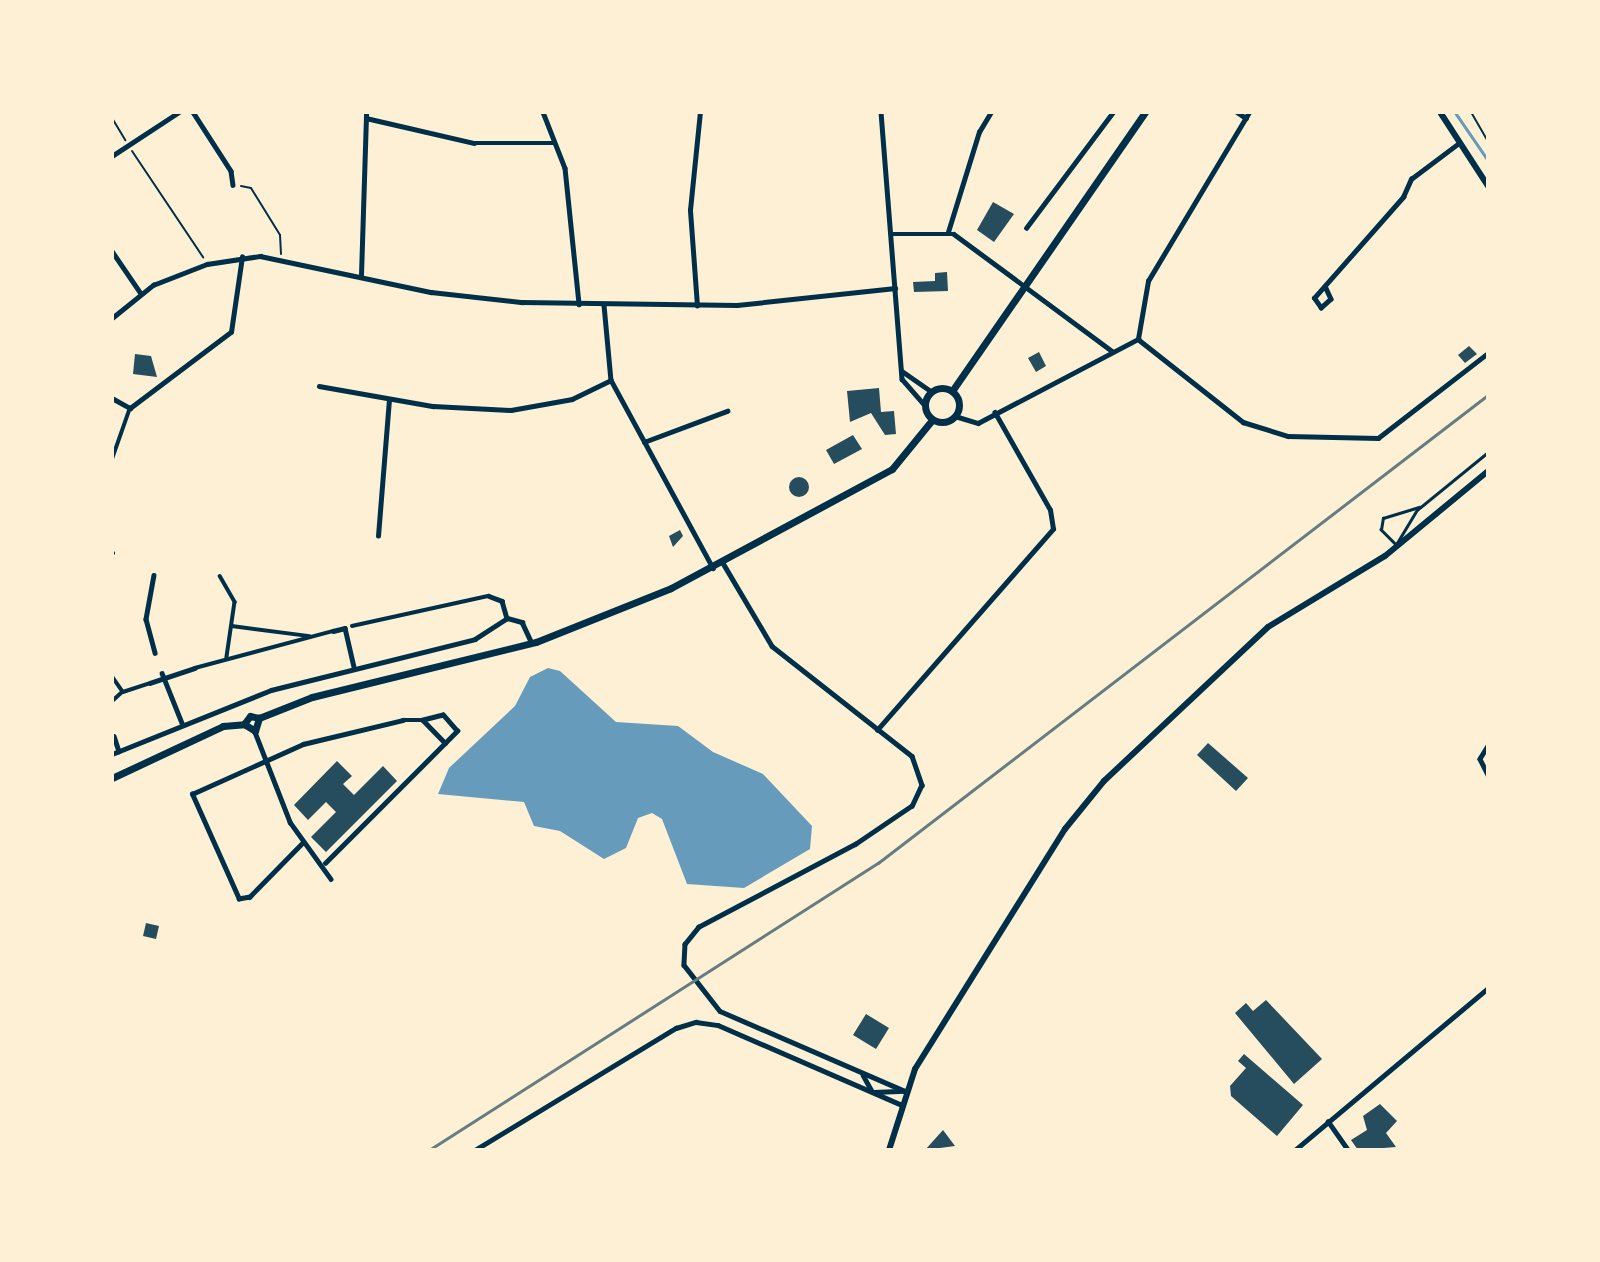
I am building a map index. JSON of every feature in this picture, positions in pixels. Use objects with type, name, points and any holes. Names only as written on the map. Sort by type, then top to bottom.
[{"type":"main road","points":[[952,391],[1145,112]]},
{"type":"main road","points":[[932,420],[924,404],[931,391],[952,391]]},
{"type":"main road","points":[[112,778],[210,731],[244,724],[250,716],[259,718],[312,697],[532,643],[713,568],[892,468],[932,420],[955,416],[959,402],[952,391]]},
{"type":"main road","points":[[244,724],[255,731],[259,718]]},
{"type":"street","points":[[112,156],[178,112]]},
{"type":"street","points":[[193,112],[231,171],[233,185]]},
{"type":"street","points":[[543,112],[565,168],[579,304]]},
{"type":"street","points":[[697,306],[690,210],[700,112]]},
{"type":"street","points":[[880,112],[901,367],[905,388],[924,404]]},
{"type":"street","points":[[948,232],[979,132],[991,112]]},
{"type":"street","points":[[1026,228],[1112,112]]},
{"type":"street","points":[[1237,112],[1246,118]]},
{"type":"street","points":[[1138,339],[1148,281],[1249,112]]},
{"type":"street","points":[[1440,112],[1488,186]]},
{"type":"street","points":[[361,275],[366,115],[474,143],[554,143]]},
{"type":"street","points":[[1325,286],[1331,299],[1321,308],[1314,298],[1403,197],[1411,179],[1459,143]]},
{"type":"street","points":[[891,234],[948,232],[1112,351]]},
{"type":"street","points":[[112,251],[140,292]]},
{"type":"street","points":[[112,318],[140,292],[207,264],[242,257],[281,257],[453,295],[579,304],[697,306],[895,288]]},
{"type":"street","points":[[112,459],[130,408],[231,332],[242,257]]},
{"type":"street","points":[[604,305],[611,380],[713,568]]},
{"type":"street","points":[[955,416],[973,424],[1138,339]]},
{"type":"street","points":[[1138,339],[1235,417],[1288,436],[1378,438],[1488,354]]},
{"type":"street","points":[[901,367],[909,382],[931,391]]},
{"type":"street","points":[[319,386],[390,399],[526,409],[572,399],[611,380]]},
{"type":"street","points":[[112,398],[130,408]]},
{"type":"street","points":[[378,536],[390,399]]},
{"type":"street","points":[[644,442],[727,411]]},
{"type":"street","points":[[877,730],[1053,529],[1050,510],[995,414]]},
{"type":"street","points":[[890,1150],[905,1091],[1054,846],[1104,781],[1268,627],[1397,546],[1488,471]]},
{"type":"street","points":[[723,563],[772,646],[916,761],[922,785],[917,801],[844,850],[699,927],[683,949],[689,974],[704,998],[862,1074],[905,1091]]},
{"type":"street","points":[[154,575],[146,608],[155,653]]},
{"type":"street","points":[[220,576],[235,602],[227,657]]},
{"type":"street","points":[[112,702],[123,692],[163,676],[227,657],[489,596],[502,601],[507,618]]},
{"type":"street","points":[[112,754],[182,723],[354,667],[475,639],[507,618],[522,622],[532,643]]},
{"type":"street","points":[[232,625],[312,637]]},
{"type":"street","points":[[345,628],[354,667]]},
{"type":"street","points":[[112,676],[123,692]]},
{"type":"street","points":[[163,676],[182,723]]},
{"type":"street","points":[[303,843],[250,897],[234,896],[191,797],[200,785],[303,744],[443,715],[457,731],[325,863]]},
{"type":"street","points":[[423,720],[445,743]]},
{"type":"street","points":[[255,731],[303,843],[325,863],[331,879]]},
{"type":"street","points":[[114,736],[119,751]]},
{"type":"street","points":[[1488,746],[1481,766],[1488,775]]},
{"type":"street","points":[[1295,1150],[1488,988]]},
{"type":"street","points":[[475,1150],[676,1028],[696,1022],[718,1025],[900,1104]]},
{"type":"street","points":[[862,1074],[872,1092]]},
{"type":"street","points":[[872,1092],[905,1091]]},
{"type":"street","points":[[1328,1121],[1349,1150]]},
{"type":"lane","points":[[1424,504],[1383,518],[1381,530],[1397,546],[1403,527],[1424,504],[1488,452]]},
{"type":"path","points":[[1471,112],[1488,141]]},
{"type":"path","points":[[112,118],[207,264]]},
{"type":"path","points":[[233,185],[251,188],[281,235],[281,257]]},
{"type":"water","points":[[548,668],[560,671],[616,722],[678,726],[713,752],[763,774],[812,826],[810,849],[744,888],[687,884],[662,819],[652,813],[638,818],[626,848],[604,859],[560,831],[534,826],[524,802],[438,794],[449,768],[515,706],[530,677]]},
{"type":"building","points":[[993,202],[1014,214],[994,242],[977,230]]},
{"type":"building","points":[[947,272],[948,291],[914,292],[913,282],[935,281],[935,273]]},
{"type":"building","points":[[1469,346],[1477,354],[1465,363],[1458,355]]},
{"type":"building","points":[[1039,352],[1046,366],[1036,372],[1028,358]]},
{"type":"building","points":[[135,354],[151,356],[157,377],[133,374]]},
{"type":"building","points":[[879,388],[881,412],[894,411],[896,434],[885,435],[871,413],[850,422],[847,391]]},
{"type":"building","points":[[853,435],[862,449],[834,464],[826,450]]},
{"type":"building","points":[[799,477],[806,480],[809,487],[806,494],[799,497],[792,494],[789,487],[792,480]]},
{"type":"building","points":[[680,530],[683,536],[673,547],[669,536]]},
{"type":"building","points":[[1208,743],[1248,778],[1236,791],[1197,755]]},
{"type":"building","points":[[337,761],[352,776],[343,784],[354,795],[383,766],[397,781],[326,852],[311,837],[336,812],[326,802],[308,820],[294,805]]},
{"type":"building","points":[[146,923],[159,926],[156,939],[143,936]]},
{"type":"building","points":[[1266,1000],[1322,1059],[1294,1084],[1235,1013],[1246,1003],[1253,1011]]},
{"type":"building","points":[[866,1014],[889,1028],[876,1049],[853,1035]]},
{"type":"building","points":[[1244,1054],[1303,1105],[1277,1136],[1231,1096],[1230,1086],[1246,1068],[1238,1061]]},
{"type":"building","points":[[1380,1104],[1397,1121],[1386,1133],[1396,1147],[1358,1150],[1351,1140],[1367,1130],[1363,1116]]},
{"type":"building","points":[[943,1130],[955,1146],[925,1150]]},
{"type":"waterway","points":[[1455,112],[1488,160]]},
{"type":"railway","points":[[429,1150],[878,863],[1488,395]]}]
